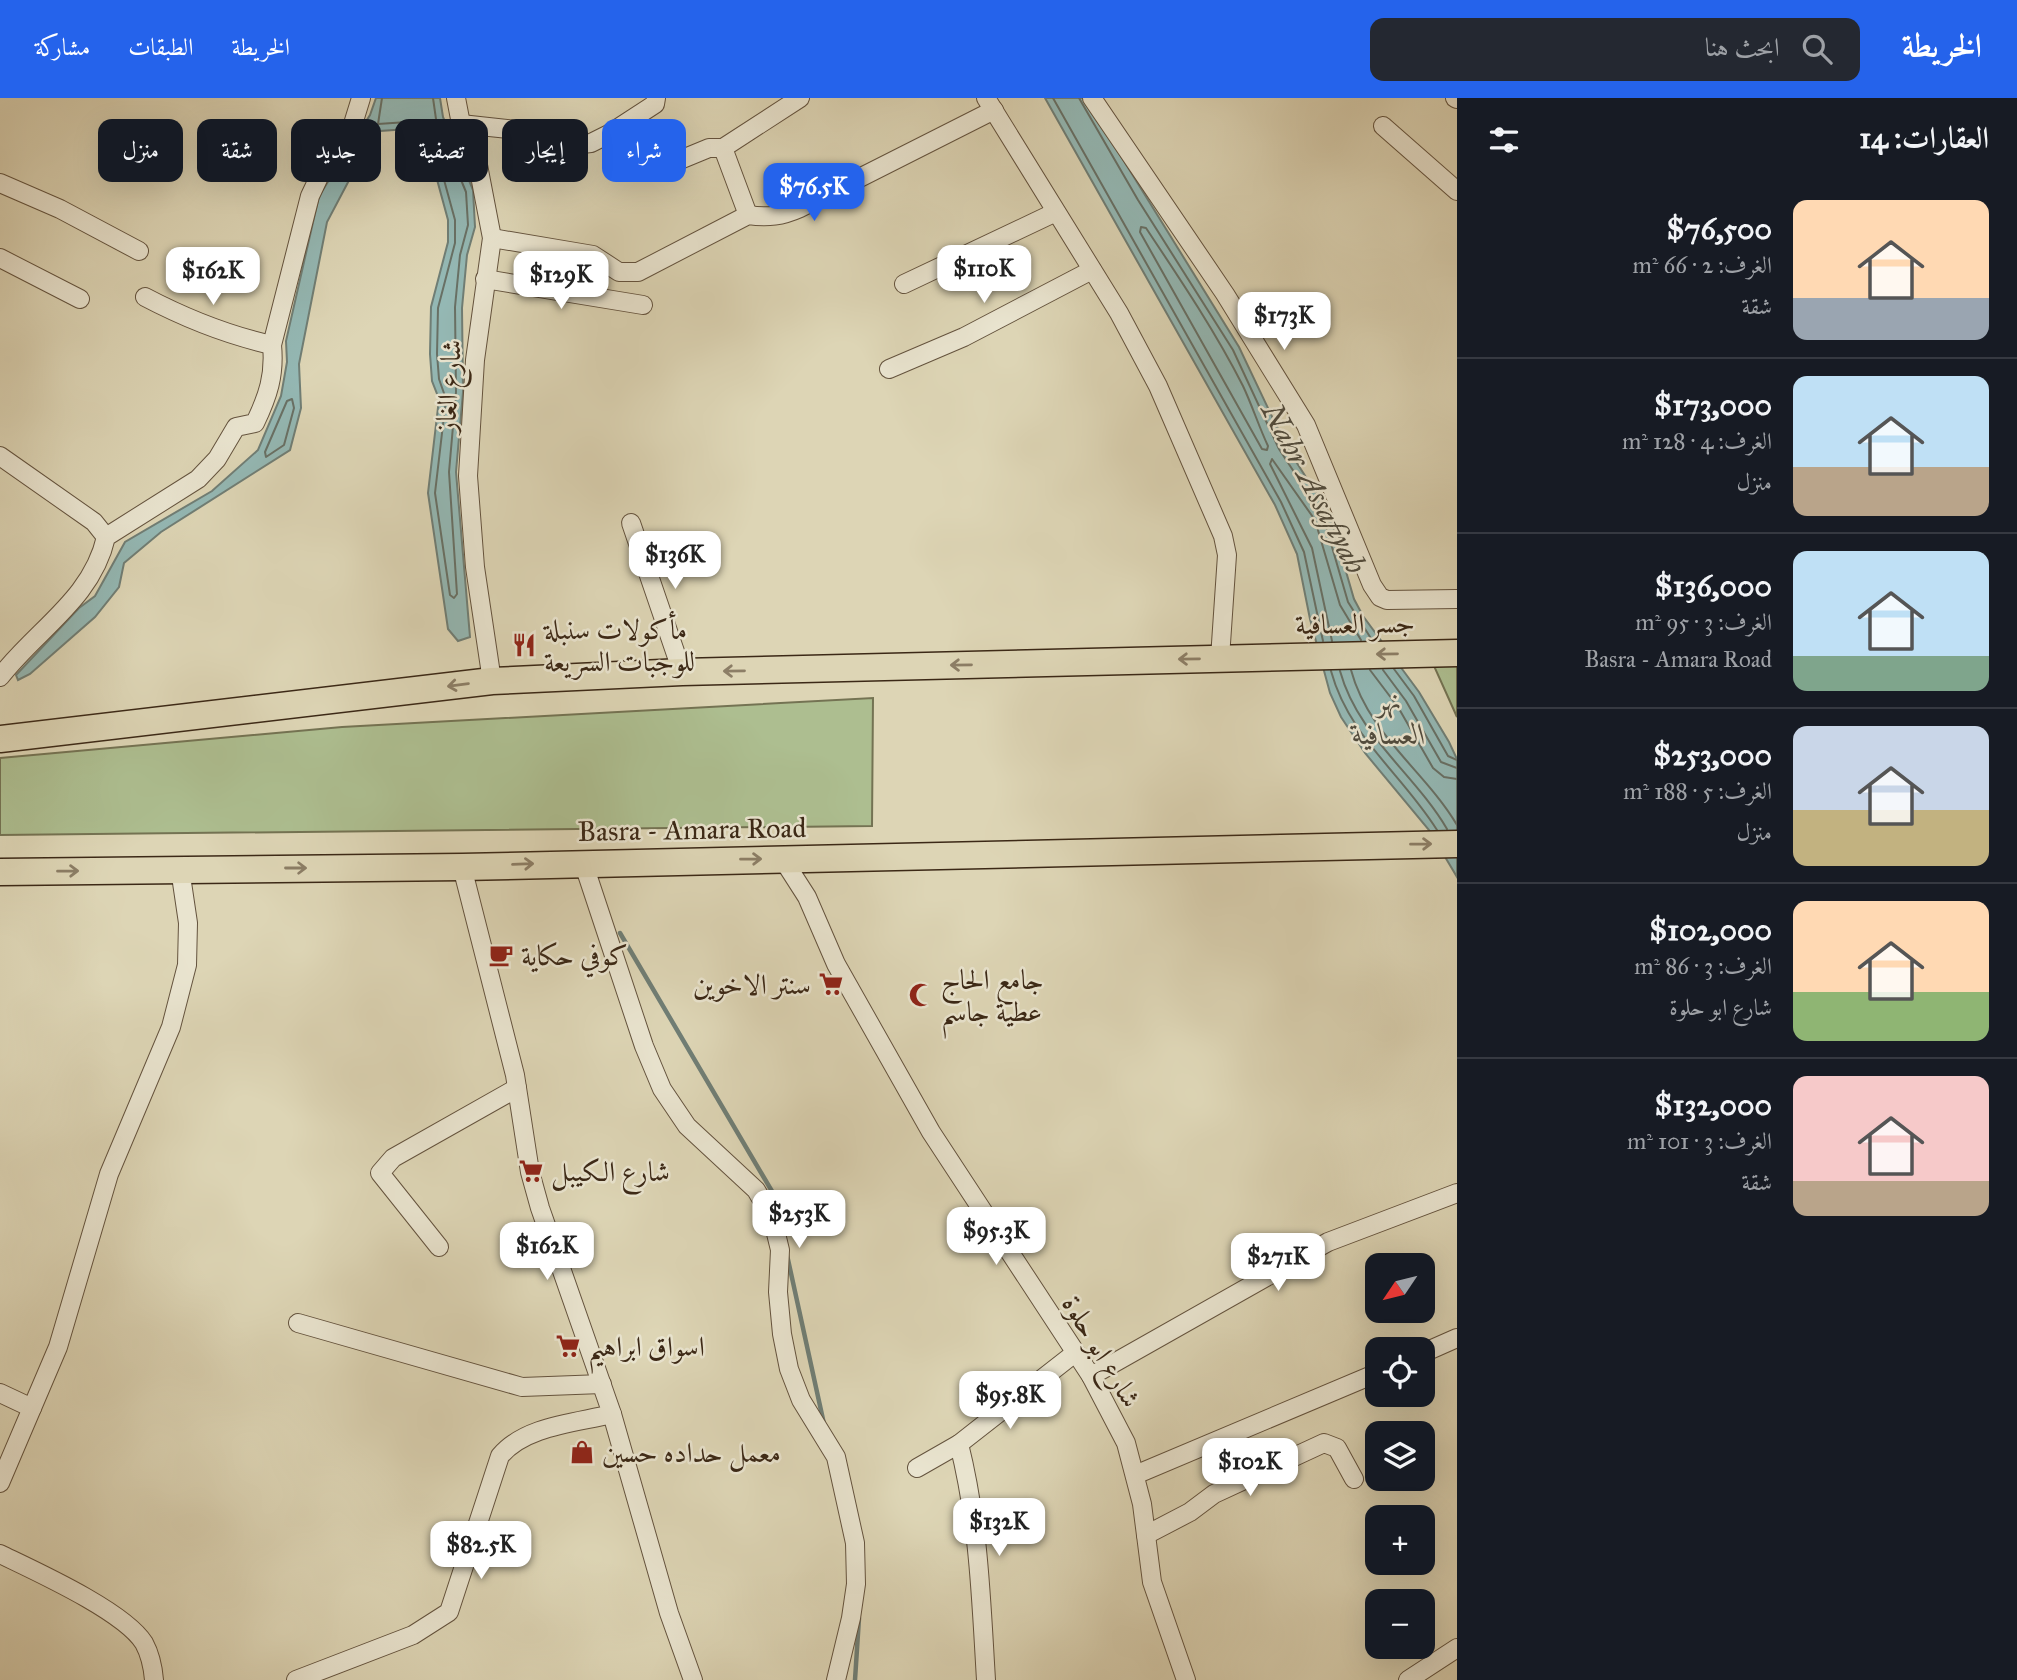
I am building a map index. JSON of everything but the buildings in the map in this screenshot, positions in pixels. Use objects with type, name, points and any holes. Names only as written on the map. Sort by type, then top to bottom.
[{"type":"highway","name":"جسر العسافية","points":[[1220,658],[1456,653]]},
{"type":"highway","points":[[0,739],[492,681],[682,672],[1220,658]]},
{"type":"highway","name":"Basra - Amara Road","points":[[0,872],[462,867],[583,862],[1457,844]]},
{"type":"street","points":[[0,677],[81,593],[101,560],[106,537],[198,480],[217,459],[236,427],[255,423],[269,394],[274,366],[272,345],[310,196],[327,160],[353,124],[361,98]]},
{"type":"street","name":"شارع الغاز","points":[[456,98],[460,119]]},
{"type":"street","points":[[488,127],[534,132],[573,145],[591,143],[654,104],[656,98]]},
{"type":"street","points":[[686,157],[709,148],[723,148],[800,98]]},
{"type":"street","points":[[1092,98],[1225,294],[1306,425],[1371,585],[1380,597],[1387,600],[1457,599]]},
{"type":"street","points":[[492,238],[593,255],[618,272],[638,272],[748,215],[765,218],[784,215],[990,104],[1092,270],[1158,386],[1223,536],[1227,555],[1220,658]]},
{"type":"street","points":[[1383,126],[1457,191]]},
{"type":"street","points":[[723,148],[748,215]]},
{"type":"street","name":"شارع الغاز","points":[[481,182],[492,238],[475,360],[468,476],[475,567],[492,681]]},
{"type":"street","points":[[0,183],[60,209],[139,251]]},
{"type":"street","points":[[904,284],[1056,212]]},
{"type":"street","points":[[0,258],[80,299]]},
{"type":"street","points":[[890,369],[964,337],[1092,270]]},
{"type":"street","points":[[485,279],[643,305]]},
{"type":"street","points":[[145,297],[181,316],[243,338],[272,345]]},
{"type":"street","points":[[0,456],[94,522],[106,537]]},
{"type":"street","points":[[631,523],[682,672]]},
{"type":"street","name":"شارع ابو حلوة","points":[[782,858],[807,897],[836,964],[931,1132],[1091,1376],[1126,1443],[1135,1475],[1152,1582],[1183,1674]]},
{"type":"street","points":[[583,862],[644,1046],[662,1089],[687,1126],[756,1190],[772,1217],[780,1250],[778,1292],[789,1369],[801,1400],[836,1457],[855,1543],[856,1584],[836,1680]]},
{"type":"street","points":[[462,867],[517,1088],[530,1172],[540,1208],[612,1414],[669,1613],[693,1680]]},
{"type":"street","points":[[0,1483],[58,1347],[108,1174],[171,1027],[187,965],[188,923],[180,869]]},
{"type":"street","points":[[439,1247],[380,1173],[393,1158],[517,1088]]},
{"type":"street","points":[[1091,1376],[1328,1242],[1457,1192]]},
{"type":"street","points":[[298,1323],[522,1387],[602,1384]]},
{"type":"street","points":[[1435,1348],[1457,1338]]},
{"type":"street","points":[[918,1468],[959,1444],[1075,1353]]},
{"type":"street","points":[[1135,1475],[1365,1378]]},
{"type":"street","points":[[0,1393],[32,1408]]},
{"type":"street","points":[[296,1680],[412,1635],[449,1612],[500,1456],[510,1444],[533,1433],[612,1414]]},
{"type":"street","points":[[1146,1535],[1190,1512],[1214,1494],[1324,1443],[1337,1448],[1354,1479]]},
{"type":"street","points":[[959,1444],[973,1498],[979,1548],[986,1680]]},
{"type":"street","points":[[0,1554],[37,1572],[123,1623],[144,1643],[154,1680]]},
{"type":"street","points":[[1408,1680],[1457,1648]]},
{"type":"street","points":[[1165,1680],[1183,1674]]},
{"type":"green space","points":[[1457,665],[1457,717],[1434,666]]},
{"type":"green space","points":[[873,698],[872,826],[0,835],[0,758],[342,727]]},
{"type":"water","points":[[376,98],[440,98],[444,119],[395,119],[395,130],[381,131],[381,119],[367,119]]},
{"type":"water","name":"نهر العسافية","points":[[1045,98],[1085,98],[1239,347],[1286,446],[1329,513],[1354,599],[1363,616],[1419,692],[1457,759],[1457,877],[1429,830],[1365,753],[1341,717],[1330,693],[1310,619],[1297,554],[1275,505]]},
{"type":"water","points":[[328,182],[348,182],[327,222],[299,364],[301,408],[290,450],[161,532],[124,563],[119,587],[95,617],[30,674],[18,680],[16,675],[79,608],[95,596],[125,542],[212,491],[258,450],[281,396],[287,362],[286,341],[319,196]]},
{"type":"water","points":[[438,182],[470,182],[473,190],[475,227],[467,255],[462,308],[463,392],[456,472],[470,637],[458,641],[448,629],[428,493],[439,399],[432,381],[431,307],[448,242],[448,220]]},
{"type":"waterway","points":[[620,933],[773,1193],[778,1212]]},
{"type":"waterway","points":[[787,1255],[824,1424]]},
{"type":"waterway","points":[[855,1680],[859,1618]]},
{"type":"place","name":"مأكولات سنبلة للوجبات السريعة","points":[[524,645]]},
{"type":"place","name":"كوفي حكاية","points":[[501,955]]},
{"type":"place","name":"سنتر الاخوين","points":[[831,984]]},
{"type":"place","name":"جامع الحاج عطية جاسم","points":[[921,995]]},
{"type":"place","name":"شارع الكيبل","points":[[531,1171]]},
{"type":"place","name":"اسواق ابراهيم","points":[[568,1346]]},
{"type":"place","name":"معمل حداده حسين","points":[[582,1452]]},
{"type":"water label","name":"Nahr Assafiyah","points":[[1314,488]]}]
